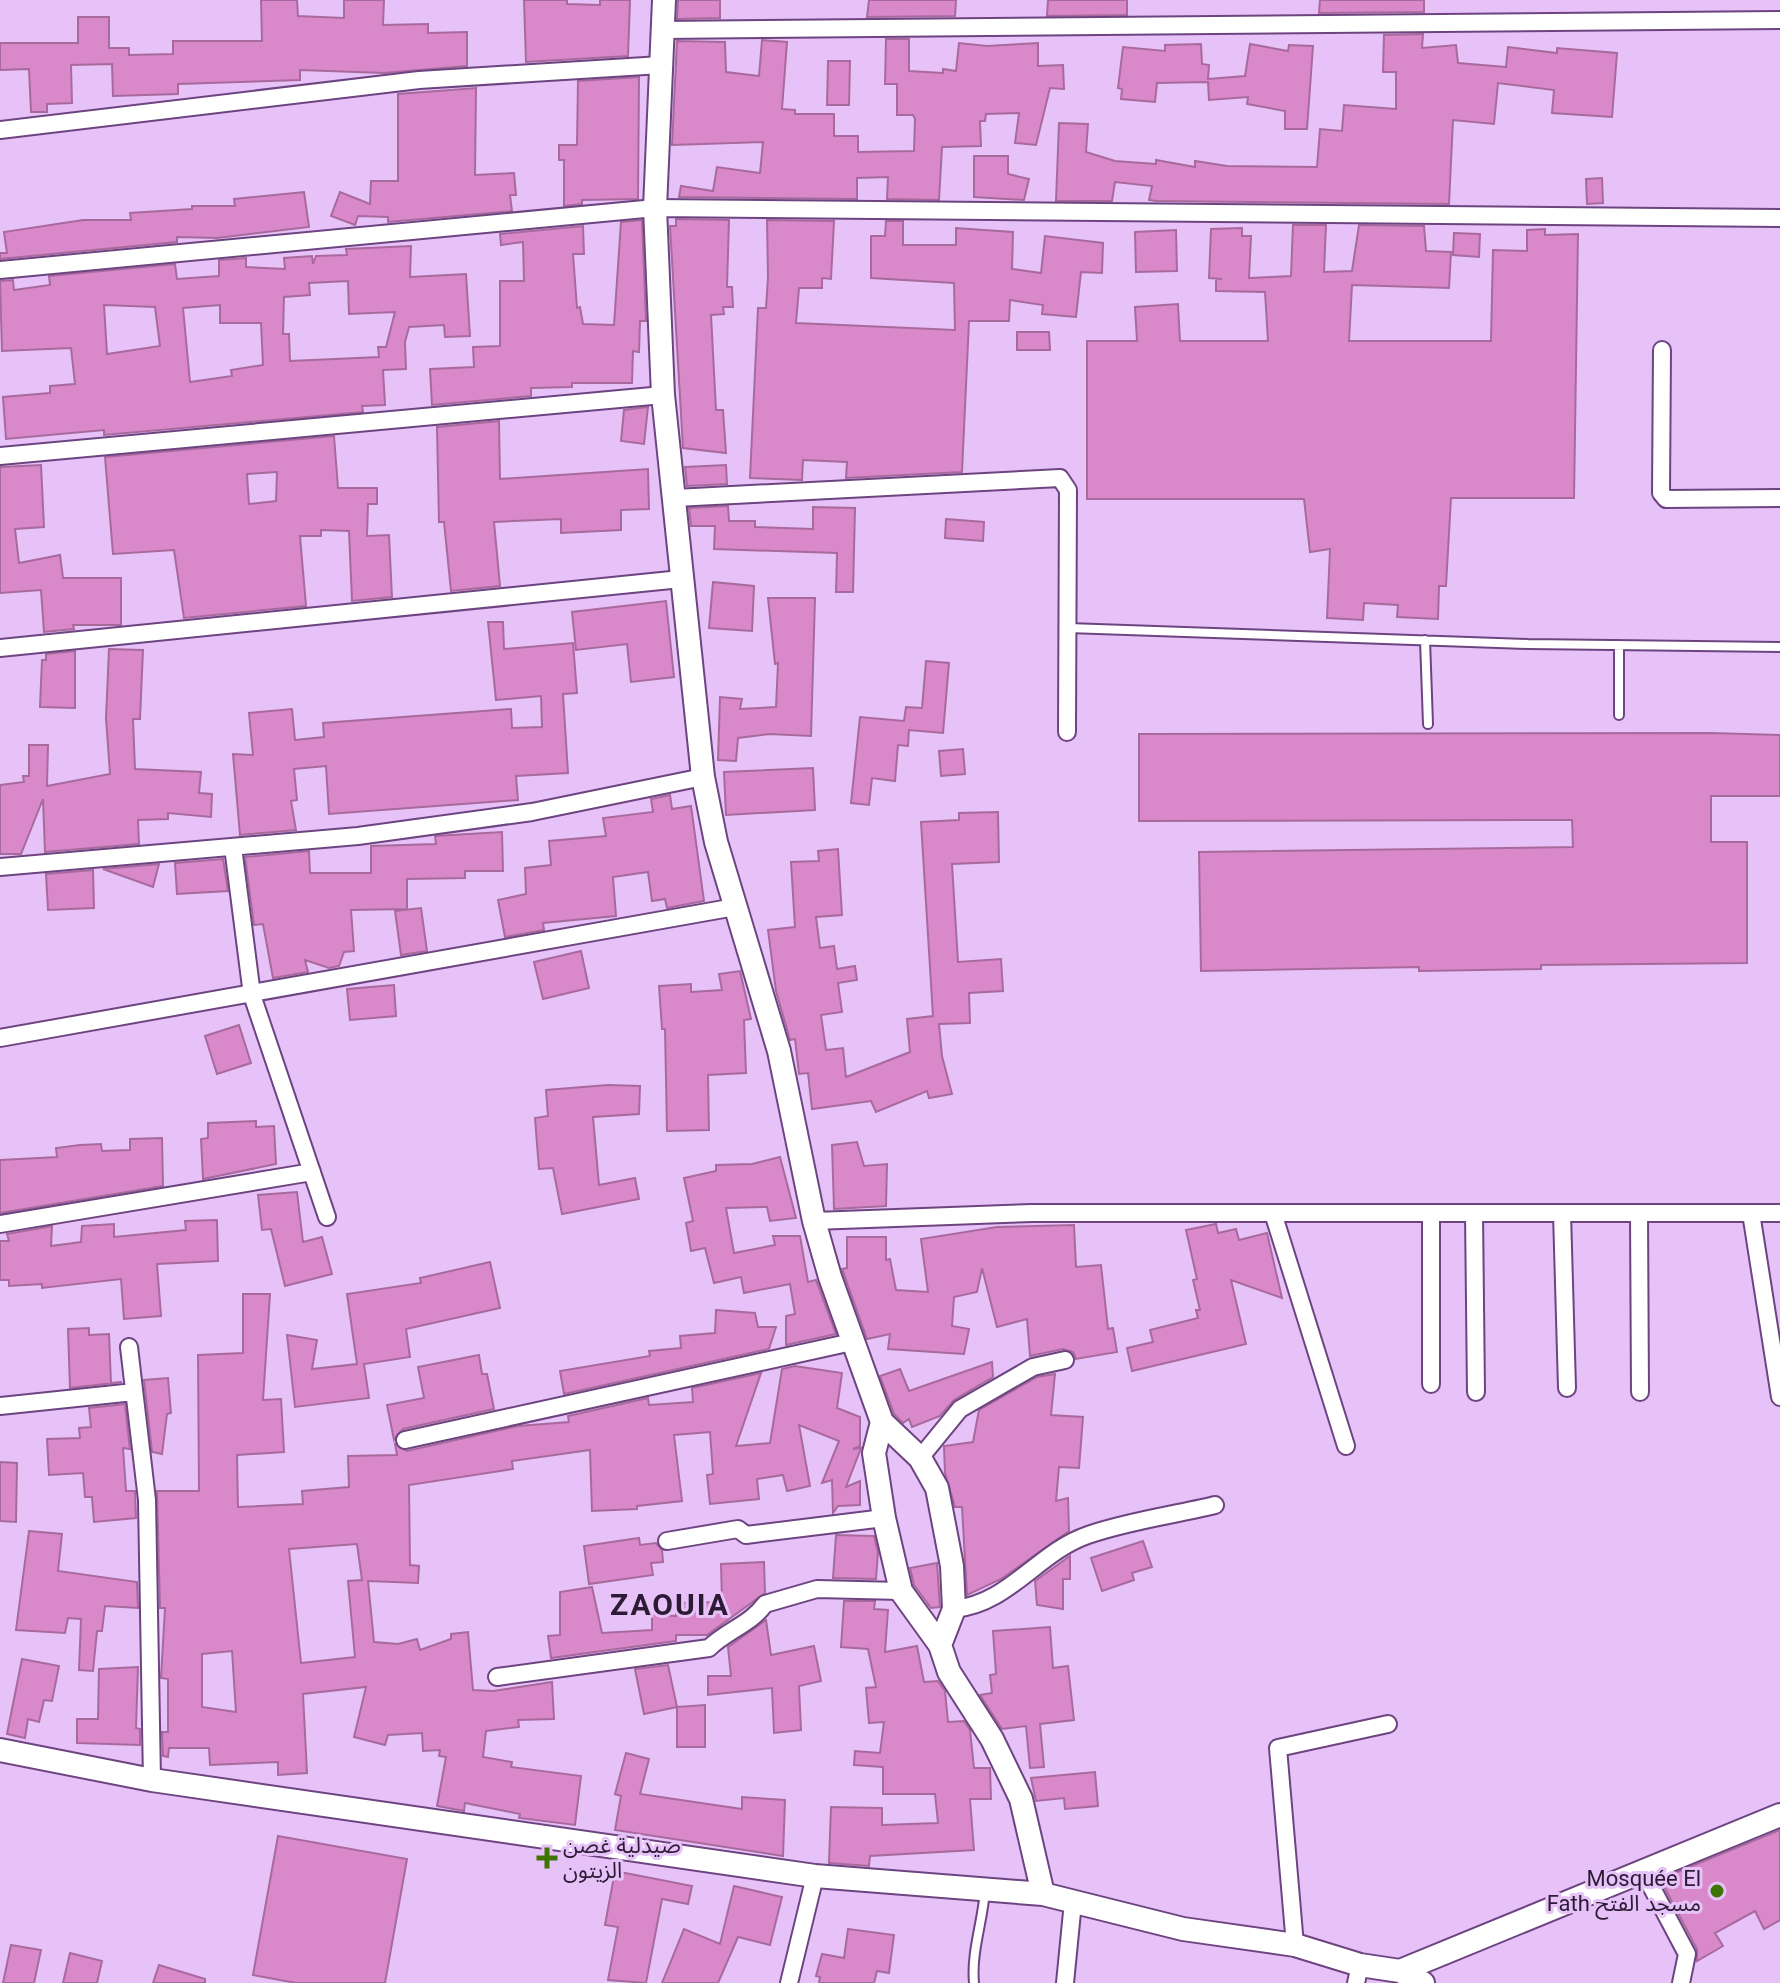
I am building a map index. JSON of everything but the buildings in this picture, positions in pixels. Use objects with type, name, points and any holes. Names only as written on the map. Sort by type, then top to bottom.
[{"type":"street","points":[[664,0],[655,208],[663,395],[703,777],[716,842],[779,1051],[814,1221],[852,1342],[882,1422],[920,1458],[937,1488],[947,1532],[954,1609],[940,1645]]},
{"type":"street","points":[[662,30],[1780,20]]},
{"type":"street","points":[[0,130],[419,80],[661,65]]},
{"type":"street","points":[[0,270],[655,208],[1780,218]]},
{"type":"street","points":[[1662,350],[1661,493],[1666,499],[1780,498]]},
{"type":"street","points":[[0,456],[663,395]]},
{"type":"street","points":[[675,498],[1060,478],[1068,490],[1067,732]]},
{"type":"street","points":[[0,648],[681,579]]},
{"type":"street","points":[[0,867],[358,836],[532,812],[703,777]]},
{"type":"street","points":[[233,847],[252,995],[327,1217]]},
{"type":"street","points":[[0,1038],[735,907]]},
{"type":"street","points":[[0,1224],[312,1172]]},
{"type":"street","points":[[814,1221],[1032,1213],[1780,1213]]},
{"type":"street","points":[[1273,1213],[1346,1446]]},
{"type":"street","points":[[1431,1213],[1431,1384]]},
{"type":"street","points":[[1474,1213],[1476,1392]]},
{"type":"street","points":[[1562,1213],[1567,1388]]},
{"type":"street","points":[[1639,1213],[1640,1392]]},
{"type":"street","points":[[1751,1213],[1780,1397]]},
{"type":"street","points":[[405,1440],[852,1342]]},
{"type":"street","points":[[129,1347],[147,1500],[152,1780]]},
{"type":"street","points":[[920,1458],[960,1409],[1033,1367],[1065,1360]]},
{"type":"street","points":[[0,1406],[134,1392]]},
{"type":"street","points":[[882,1422],[874,1453],[884,1518],[901,1591],[940,1645],[949,1672],[992,1739],[1021,1799],[1043,1894]]},
{"type":"street","points":[[954,1609],[973,1607],[1001,1594],[1086,1536],[1215,1505]]},
{"type":"street","points":[[667,1541],[738,1529],[746,1535],[884,1518]]},
{"type":"street","points":[[497,1677],[709,1648],[720,1636],[757,1615],[765,1604],[817,1589],[901,1591]]},
{"type":"street","points":[[1295,1945],[1278,1748],[1388,1724]]},
{"type":"street","points":[[0,1750],[152,1780],[815,1876],[1043,1894],[1183,1929],[1295,1945],[1358,1974],[1400,1971],[1780,1815]]},
{"type":"street","points":[[1643,1871],[1687,1954],[1681,1983]]},
{"type":"street","points":[[789,1983],[815,1876]]},
{"type":"street","points":[[1065,1983],[1073,1902]]},
{"type":"street","points":[[1400,1971],[1423,1983]]},
{"type":"lane","points":[[1068,628],[1425,640],[1780,647]]},
{"type":"lane","points":[[1425,640],[1428,724]]},
{"type":"lane","points":[[1619,645],[1619,715]]},
{"type":"lane","points":[[974,1983],[973,1961],[982,1923],[985,1890]]},
{"type":"place","name":"صيدلية غصن الزيتون","points":[[547,1858]]},
{"type":"place","name":"Mosquée El Fath مسجد الفتح","points":[[1717,1891]]},
{"type":"district","name":"ZAOUIA","points":[[670,1605]]}]
